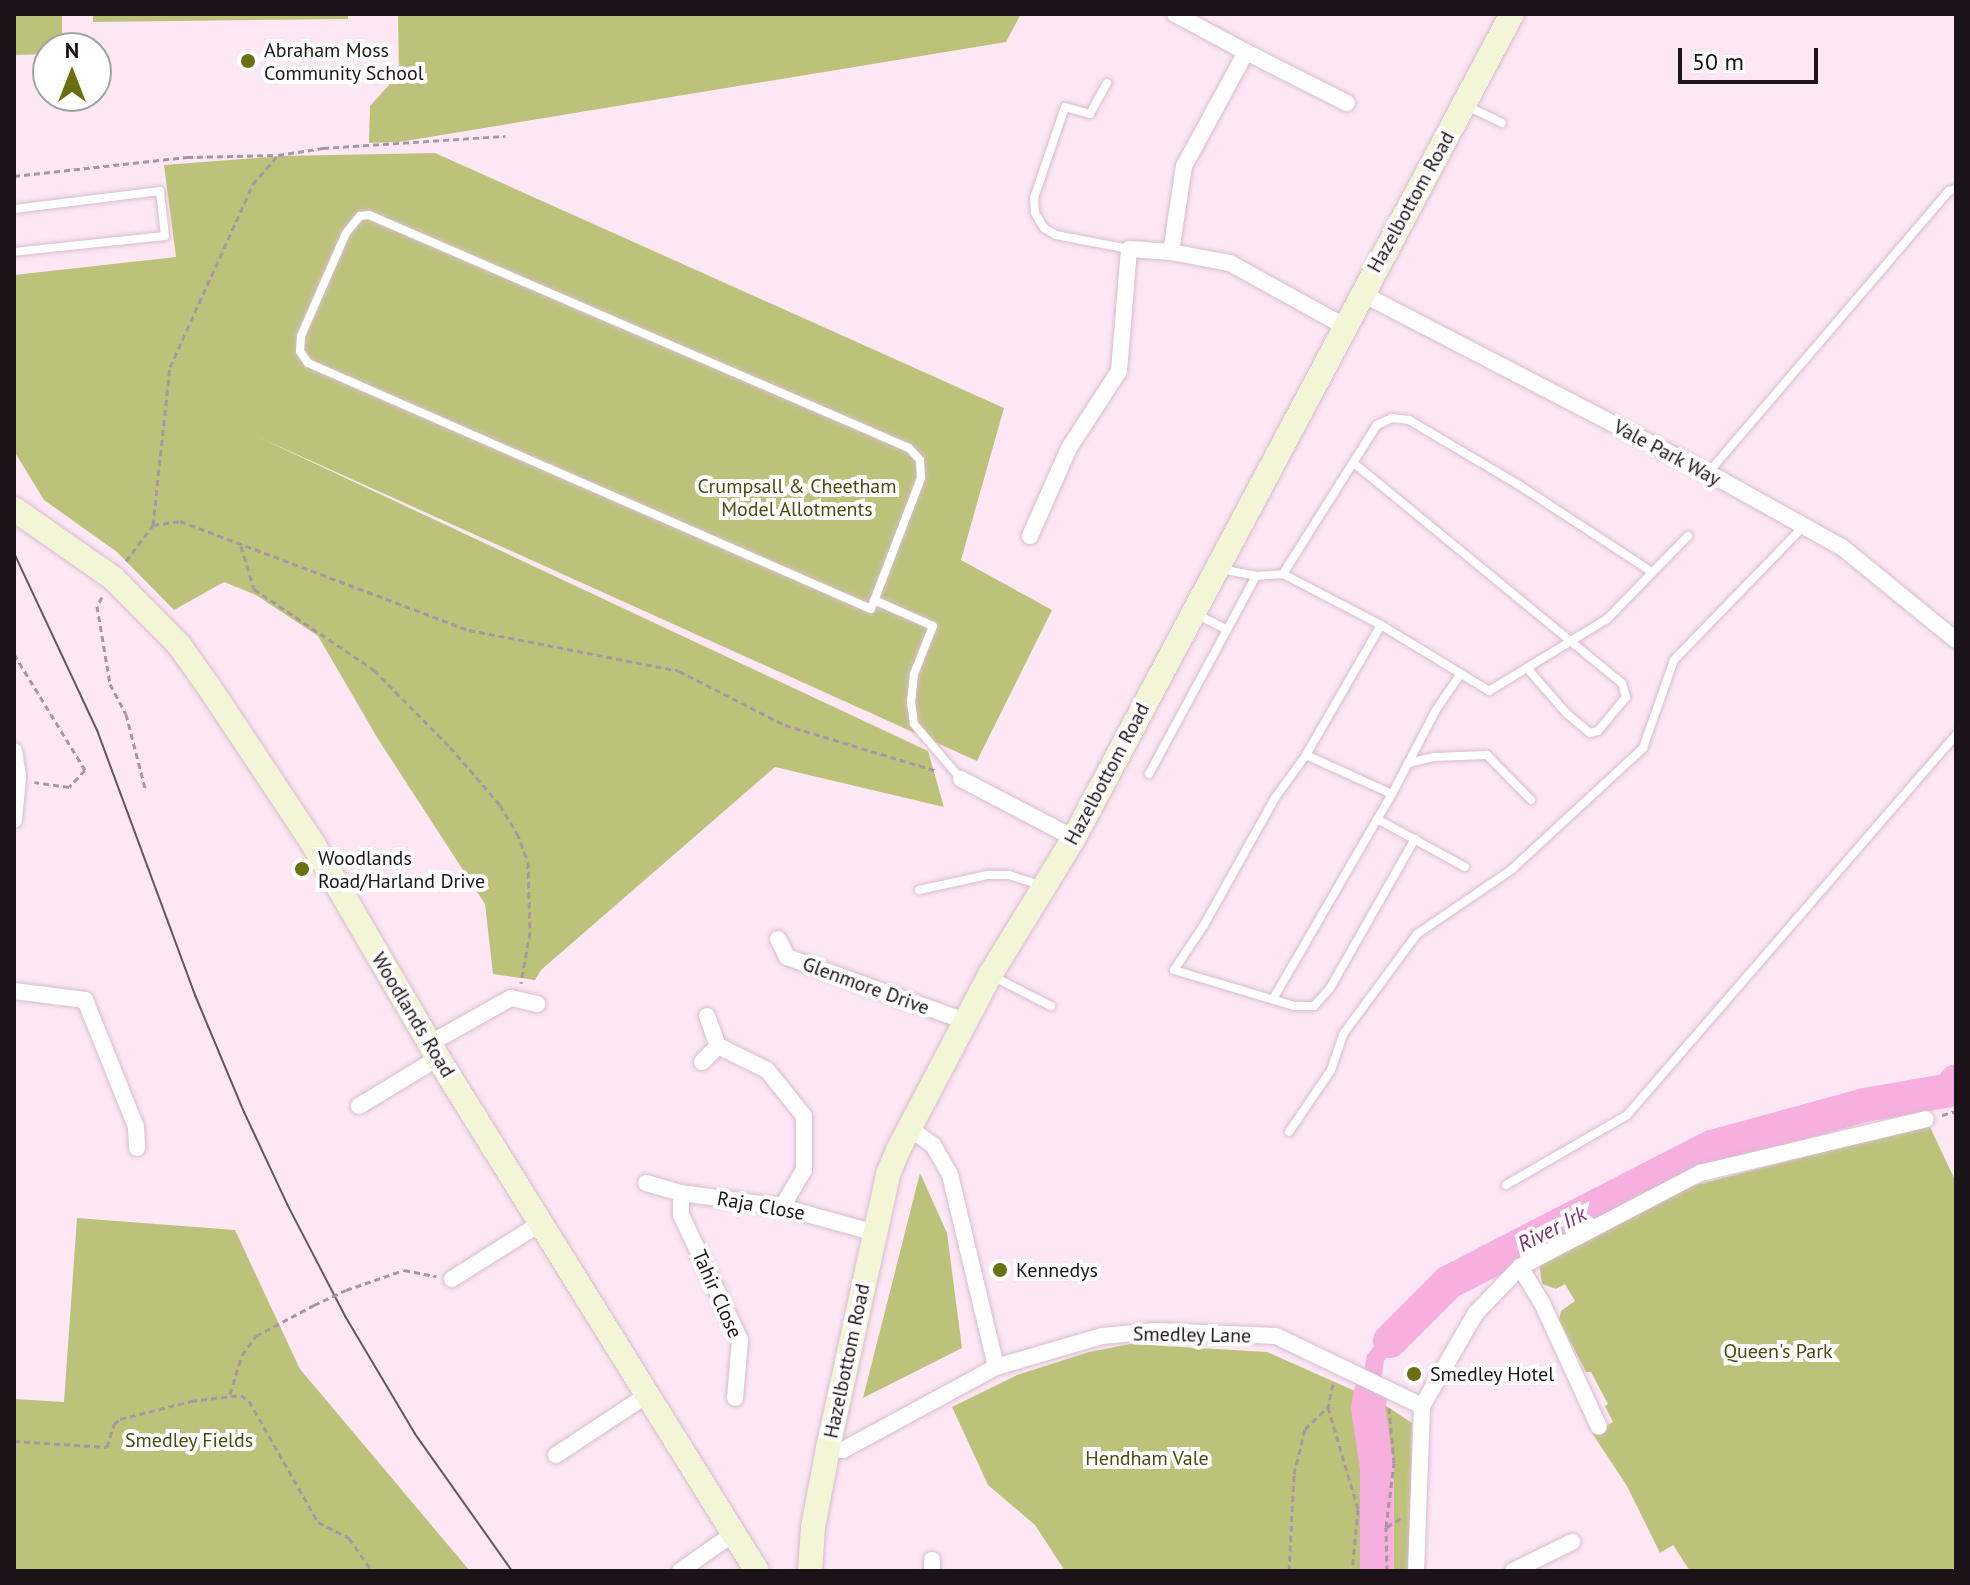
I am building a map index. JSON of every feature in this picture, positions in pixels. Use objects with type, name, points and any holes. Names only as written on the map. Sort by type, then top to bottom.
[{"type":"street","points":[[1175,14],[1347,103]]},
{"type":"street","name":"Hazelbottom Road","points":[[810,1571],[813,1527],[828,1448],[888,1174],[908,1127],[990,975],[1074,838],[1512,14]]},
{"type":"street","points":[[1171,252],[1178,187],[1184,166],[1246,52]]},
{"type":"street","points":[[1030,536],[1069,448],[1119,371],[1129,249],[1171,252],[1230,263],[1344,326]]},
{"type":"street","name":"Vale Park Way","points":[[1361,293],[1843,548],[1956,640]]},
{"type":"street","name":"Woodlands Road","points":[[14,509],[113,578],[179,645],[209,687],[312,842],[434,1051],[757,1571]]},
{"type":"street","points":[[14,751],[18,777],[14,820]]},
{"type":"street","points":[[961,779],[1074,838]]},
{"type":"street","name":"Glenmore Drive","points":[[778,939],[787,957],[965,1021]]},
{"type":"street","points":[[14,991],[85,1000],[136,1127],[137,1148]]},
{"type":"street","points":[[359,1106],[511,998],[537,1004]]},
{"type":"street","points":[[707,1016],[718,1046],[767,1070],[804,1116],[804,1170],[782,1207]]},
{"type":"street","points":[[702,1062],[718,1046]]},
{"type":"street","points":[[1416,1571],[1422,1406],[1476,1313],[1520,1267],[1700,1173],[1926,1119]]},
{"type":"street","points":[[908,1127],[933,1145],[950,1175],[996,1367]]},
{"type":"street","name":"Raja Close","points":[[646,1183],[681,1193],[782,1207],[876,1233]]},
{"type":"street","name":"Tahir Close","points":[[681,1193],[681,1215],[740,1340],[735,1398]]},
{"type":"street","points":[[452,1279],[541,1223]]},
{"type":"street","points":[[1520,1267],[1542,1303],[1599,1427]]},
{"type":"street","name":"Smedley Lane","points":[[828,1448],[843,1450],[996,1367],[1102,1336],[1155,1331],[1276,1336],[1422,1406]]},
{"type":"street","points":[[556,1455],[647,1395]]},
{"type":"street","points":[[680,1571],[733,1534]]},
{"type":"street","points":[[1513,1571],[1572,1542]]},
{"type":"lane","points":[[1107,83],[1090,114],[1065,107],[1034,198],[1035,213],[1044,228],[1056,235],[1129,249]]},
{"type":"lane","points":[[1465,105],[1502,123]]},
{"type":"lane","points":[[1708,474],[1949,191],[1956,189]]},
{"type":"lane","points":[[14,209],[160,191],[165,236],[14,252]]},
{"type":"lane","points":[[360,216],[380,217],[909,448],[920,460],[921,478],[874,600],[871,609],[308,363],[300,351],[301,336],[353,223],[360,216]]},
{"type":"lane","points":[[1283,574],[1377,425],[1392,418],[1409,420],[1519,485],[1652,572]]},
{"type":"lane","points":[[1355,464],[1571,640],[1625,690],[1626,697],[1598,731],[1590,733],[1567,714],[1527,668]]},
{"type":"lane","points":[[1289,1132],[1331,1070],[1344,1033],[1417,934],[1511,870],[1643,748],[1674,660],[1804,526]]},
{"type":"lane","points":[[1216,568],[1256,576],[1283,574],[1381,625],[1489,691],[1607,619],[1688,536]]},
{"type":"lane","points":[[1149,774],[1256,576]]},
{"type":"lane","points":[[874,600],[933,626],[914,674],[911,702],[914,724],[961,779]]},
{"type":"lane","points":[[1193,613],[1227,630]]},
{"type":"lane","points":[[1381,625],[1306,755],[1275,798],[1204,925],[1174,970],[1294,1006],[1314,1006],[1330,988],[1415,839]]},
{"type":"lane","points":[[1273,999],[1460,675]]},
{"type":"lane","points":[[1506,1185],[1627,1115],[1956,735]]},
{"type":"lane","points":[[1306,755],[1392,794]]},
{"type":"lane","points":[[1408,763],[1434,757],[1487,755],[1531,800]]},
{"type":"lane","points":[[1377,819],[1465,867]]},
{"type":"lane","points":[[919,890],[987,875],[1009,875],[1044,887]]},
{"type":"lane","points":[[990,975],[1051,1006]]},
{"type":"path","points":[[14,176],[187,157],[278,155],[506,136]]},
{"type":"path","points":[[145,788],[126,714],[110,684],[97,606],[113,578],[153,525],[152,506],[170,367],[253,184],[278,155]]},
{"type":"path","points":[[153,525],[180,521],[469,630],[679,671],[785,725],[961,779]]},
{"type":"path","points":[[240,545],[254,589],[374,670],[450,747],[500,805],[528,862],[530,932],[520,991]]},
{"type":"path","points":[[14,654],[85,770],[69,787],[41,785],[18,777]]},
{"type":"path","points":[[230,1394],[235,1369],[256,1336],[314,1305],[404,1270],[452,1279]]},
{"type":"path","points":[[1289,1571],[1294,1474],[1305,1429],[1328,1407],[1345,1369]]},
{"type":"path","points":[[1387,1388],[1394,1463],[1386,1527],[1387,1571]]},
{"type":"path","points":[[14,1441],[107,1447],[116,1421],[230,1394],[249,1401],[318,1522],[349,1538],[372,1571]]},
{"type":"path","points":[[1328,1407],[1358,1509],[1352,1571]]},
{"type":"green space","points":[[14,14],[62,14],[62,32],[32,32],[32,54],[15,55]]},
{"type":"green space","points":[[93,14],[348,14],[348,19],[93,22]]},
{"type":"green space","points":[[398,14],[1021,14],[1006,42],[399,142],[369,143],[370,106],[399,74]]},
{"type":"green space","name":"Crumpsall & Cheetham Model Allotments","points":[[435,153],[1004,408],[961,560],[1052,610],[977,761],[256,436],[928,751],[944,807],[775,767],[541,970],[535,980],[493,974],[485,904],[378,739],[318,636],[256,595],[224,582],[174,610],[117,552],[44,500],[14,451],[14,275],[176,257],[164,165],[282,156]]},
{"type":"green space","name":"Queen's Park","points":[[1929,1125],[1956,1182],[1956,1571],[1690,1571],[1673,1545],[1660,1553],[1627,1486],[1592,1433],[1613,1422],[1605,1406],[1608,1404],[1591,1372],[1586,1372],[1559,1320],[1561,1311],[1575,1301],[1565,1284],[1556,1289],[1542,1284],[1539,1263],[1672,1191]]},
{"type":"green space","points":[[920,1173],[947,1233],[962,1348],[863,1398]]},
{"type":"green space","name":"Smedley Fields","points":[[77,1218],[235,1230],[300,1369],[470,1571],[14,1571],[14,1399],[64,1402]]},
{"type":"green space","name":"Hendham Vale","points":[[1130,1344],[1267,1352],[1382,1403],[1412,1423],[1409,1571],[1065,1571],[1035,1525],[988,1485],[952,1407],[1017,1375],[1089,1352]]},
{"type":"shaded area","points":[[1415,1297],[1426,1310],[1384,1361],[1376,1413],[1384,1439],[1366,1437],[1358,1401],[1367,1355]]},
{"type":"waterway","name":"River Irk","points":[[1390,1341],[1449,1282],[1712,1147],[1865,1105],[1951,1090],[1956,1081]]},
{"type":"waterway","name":"River Irk","points":[[1371,1392],[1368,1408],[1377,1468],[1377,1571]]},
{"type":"tram line","points":[[14,553],[97,730],[195,995],[287,1204],[345,1316],[415,1434],[512,1571]]},
{"type":"place","name":"Abraham Moss Community School","points":[[248,61]]},
{"type":"place","name":"Woodlands Road/Harland Drive","points":[[302,869]]},
{"type":"place","name":"Kennedys","points":[[1000,1270]]},
{"type":"place","name":"Smedley Hotel","points":[[1414,1374]]}]
